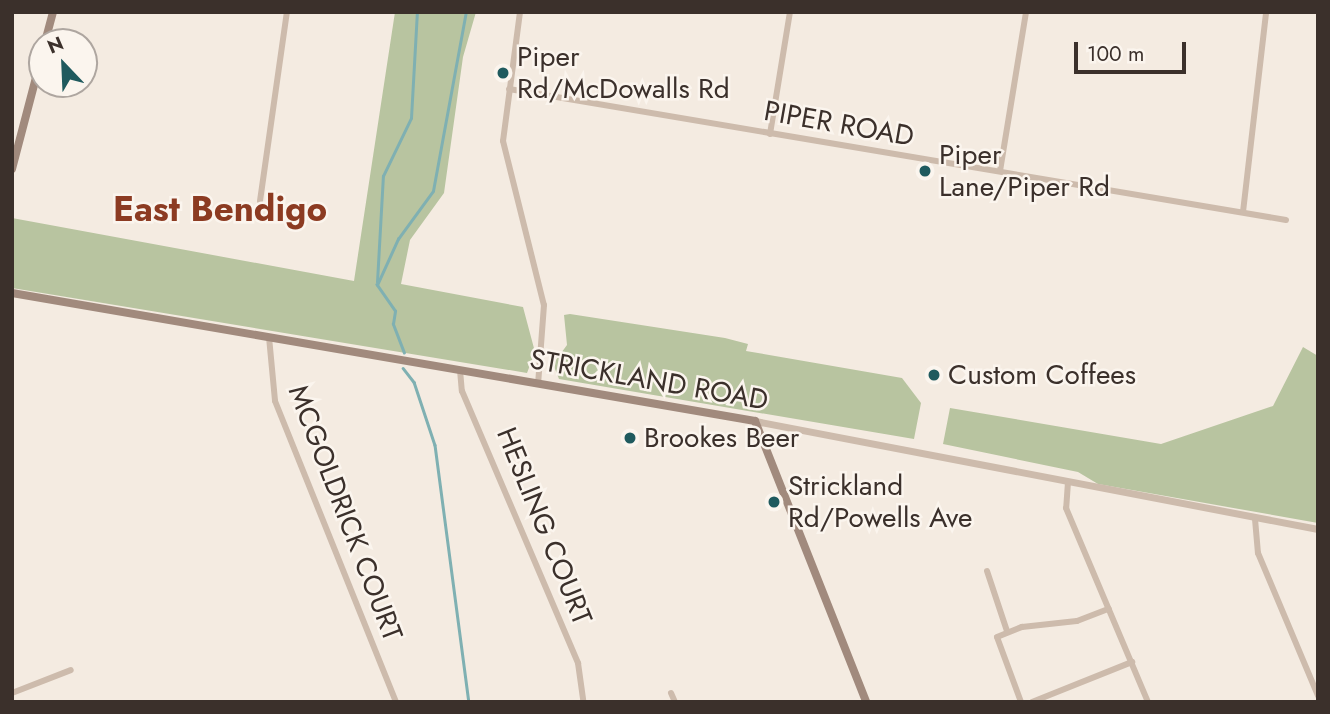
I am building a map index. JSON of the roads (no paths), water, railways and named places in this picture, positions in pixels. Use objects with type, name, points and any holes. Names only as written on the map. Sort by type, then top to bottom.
[{"type":"main road","points":[[12,169],[31,98]]},
{"type":"main road","name":"STRICKLAND ROAD","points":[[12,293],[755,421]]},
{"type":"main road","points":[[755,421],[866,702]]},
{"type":"street","points":[[260,201],[287,12]]},
{"type":"street","points":[[520,12],[509,89],[504,152],[544,305],[538,384]]},
{"type":"street","points":[[770,134],[790,12]]},
{"type":"street","points":[[1000,171],[1026,12]]},
{"type":"street","points":[[1243,212],[1266,12]]},
{"type":"street","name":"PIPER ROAD","points":[[509,89],[1286,220]]},
{"type":"street","name":"MCGOLDRICK COURT","points":[[269,337],[275,401],[396,702]]},
{"type":"street","name":"HESLING COURT","points":[[460,370],[462,391],[578,663],[583,700]]},
{"type":"street","name":"STRICKLAND ROAD","points":[[755,421],[978,460],[1068,482],[1318,529]]},
{"type":"street","points":[[1068,482],[1066,508],[1148,702]]},
{"type":"street","points":[[1255,519],[1258,553],[1318,696]]},
{"type":"street","points":[[987,571],[1007,631]]},
{"type":"street","points":[[1021,702],[996,645],[997,638],[1007,631],[1077,621],[1109,609]]},
{"type":"street","points":[[1032,702],[1132,662]]},
{"type":"street","points":[[12,693],[71,670]]},
{"type":"street","points":[[671,693],[675,702]]},
{"type":"waterway","points":[[377,282],[383,176],[411,118],[417,12]]},
{"type":"waterway","points":[[404,353],[393,324],[395,311],[377,285],[398,239],[433,191],[466,12]]},
{"type":"waterway","points":[[403,368],[414,382],[435,445],[469,702]]},
{"type":"place","name":"Piper Rd/McDowalls Rd","points":[[503,73]]},
{"type":"place","name":"Piper Lane/Piper Rd","points":[[925,171]]},
{"type":"place","name":"Custom Coffees","points":[[934,375]]},
{"type":"place","name":"Brookes Beer","points":[[630,438]]},
{"type":"place","name":"Strickland Rd/Powells Ave","points":[[774,502]]},
{"type":"district","name":"East Bendigo","points":[[220,209]]}]
